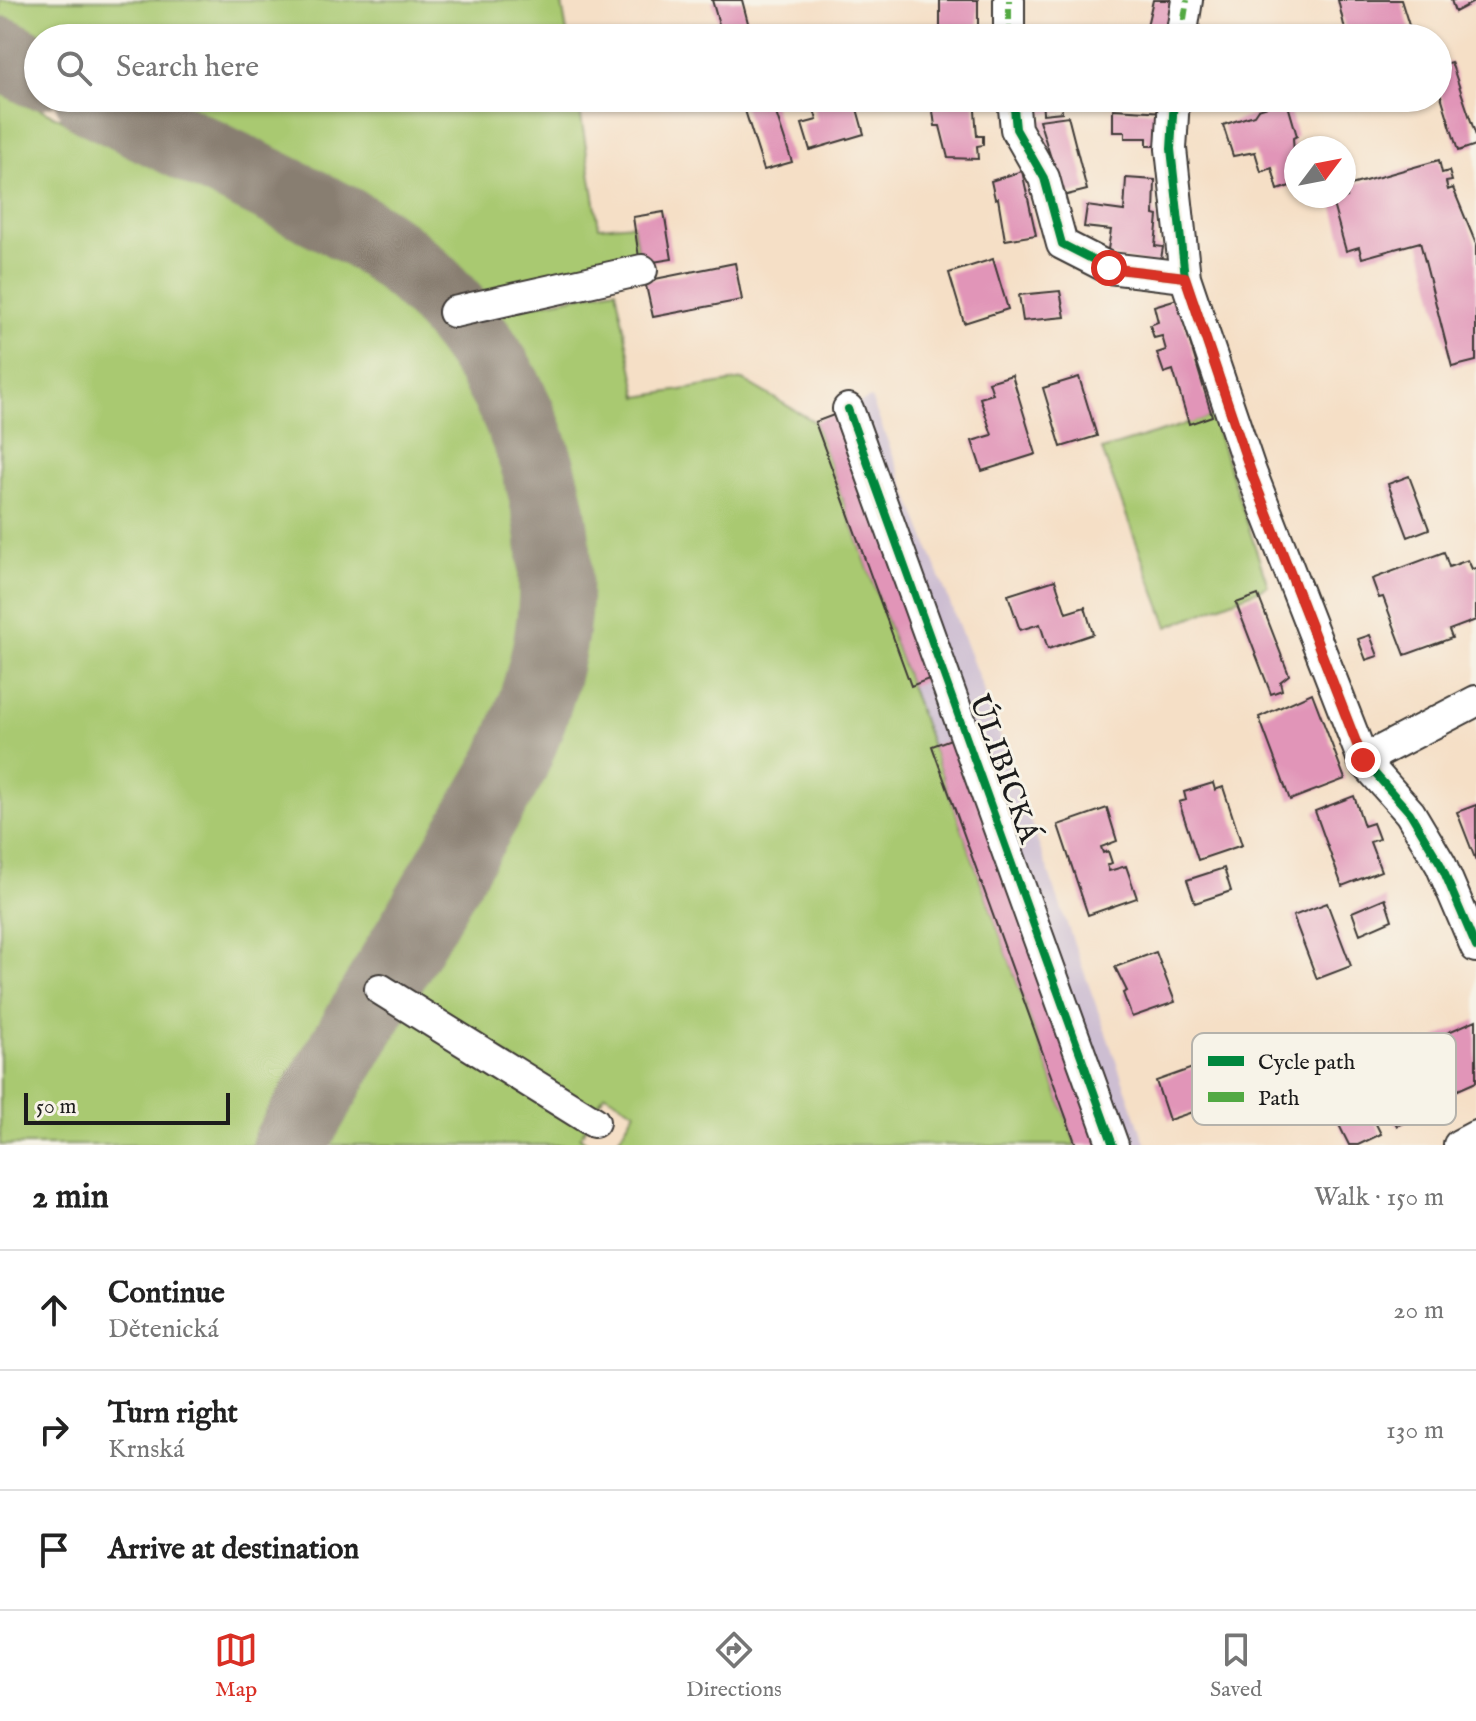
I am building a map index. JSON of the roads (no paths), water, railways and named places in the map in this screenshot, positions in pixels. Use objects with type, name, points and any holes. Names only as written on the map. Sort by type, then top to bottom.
[{"type":"street","points":[[1009,0],[1009,24]]},
{"type":"street","points":[[1183,24],[1187,0]]},
{"type":"street","points":[[1014,112],[1016,129],[1044,178],[1062,244],[1109,268],[1185,277]]},
{"type":"street","points":[[1173,112],[1171,149],[1185,277],[1251,472],[1363,760],[1410,813],[1441,865],[1476,947]]},
{"type":"street","points":[[454,312],[642,270]]},
{"type":"street","name":"ÚLIBICKÁ","points":[[848,409],[1113,1145]]},
{"type":"street","points":[[1363,760],[1472,703]]},
{"type":"street","points":[[380,989],[594,1122]]},
{"type":"street","points":[[1459,1145],[1476,1136]]}]
